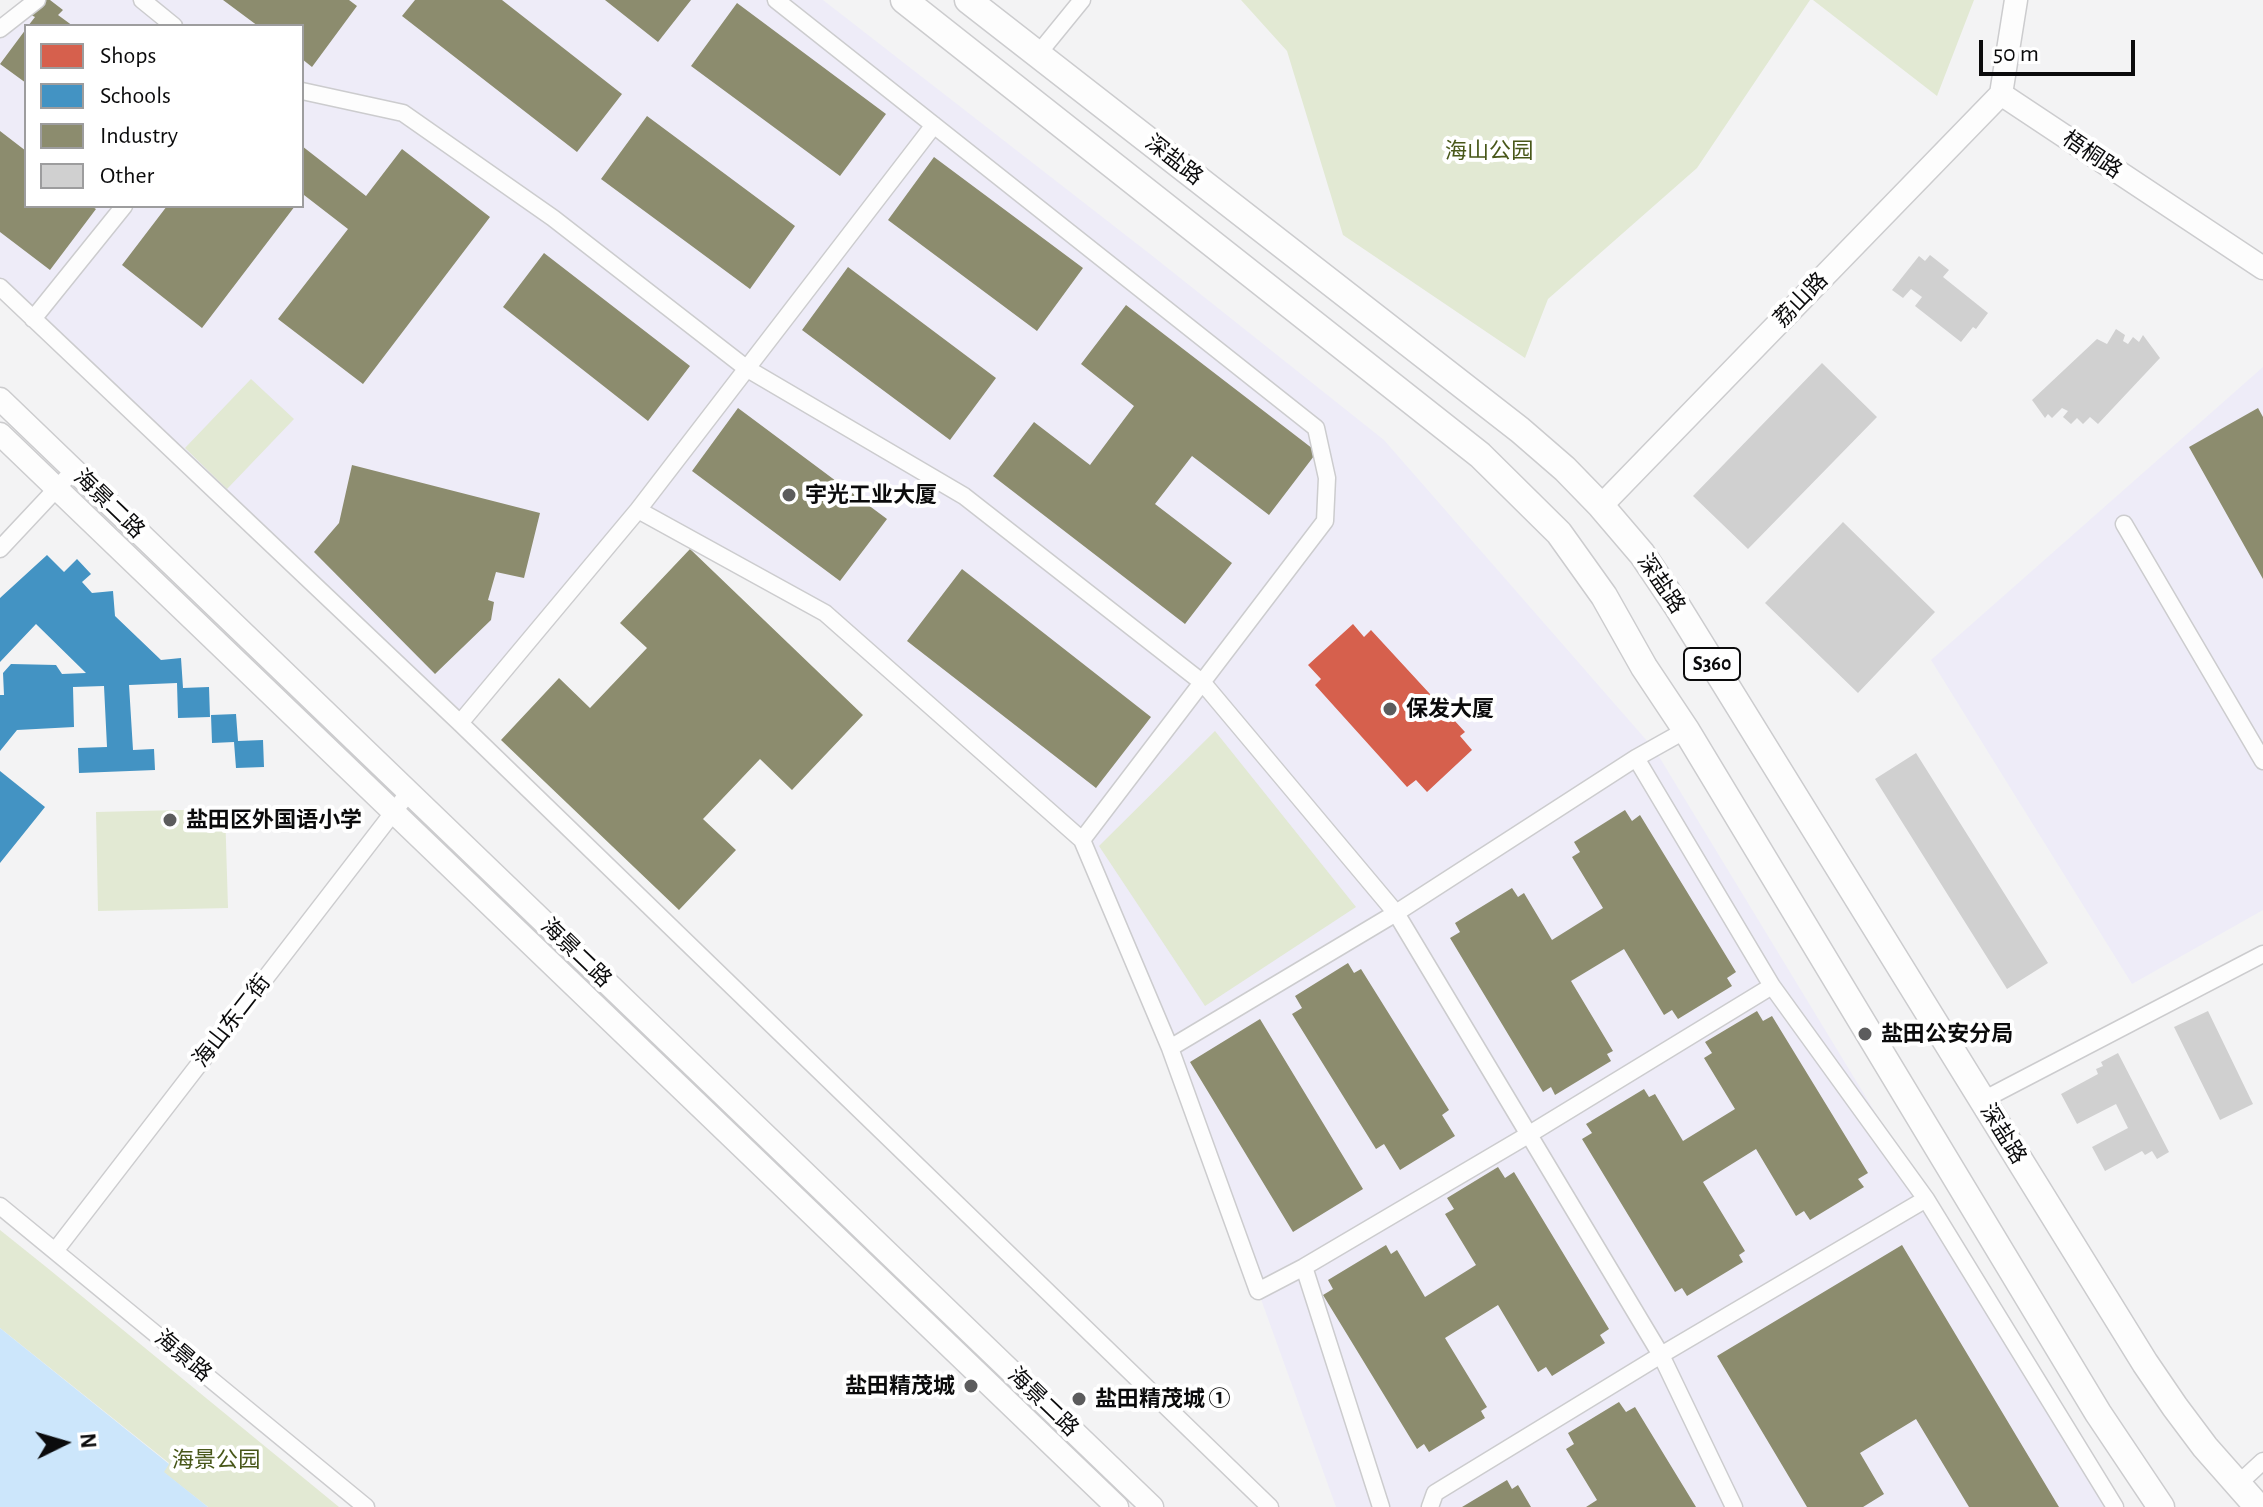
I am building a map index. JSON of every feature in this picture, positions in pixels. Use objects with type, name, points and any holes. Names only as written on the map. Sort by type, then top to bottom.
[{"type":"main road","name":"深盐路","points":[[904,0],[1480,455],[1559,533],[1604,596],[1644,667],[1686,730],[2098,1413],[2161,1507]]},
{"type":"main road","name":"深盐路","points":[[968,0],[1520,430],[1601,506],[1642,554],[1677,606],[2175,1407],[2258,1507]]},
{"type":"street","points":[[0,29],[37,0]]},
{"type":"street","points":[[142,0],[172,24]]},
{"type":"street","points":[[776,0],[1316,428],[1327,478],[1325,521],[1082,840]]},
{"type":"street","points":[[1038,54],[1082,0]]},
{"type":"street","points":[[2001,94],[2016,0]]},
{"type":"street","points":[[304,91],[403,113],[553,218],[746,368],[964,496],[1203,683],[1396,913],[1661,1355],[1734,1507]]},
{"type":"street","name":"梧桐路","points":[[2001,94],[2263,268]]},
{"type":"street","name":"荔山路","points":[[1601,506],[2001,94]]},
{"type":"street","points":[[460,723],[638,510],[934,125]]},
{"type":"street","points":[[33,319],[122,208]]},
{"type":"street","points":[[0,287],[460,723],[1270,1507]]},
{"type":"street","name":"海景二路","points":[[0,399],[1152,1507]]},
{"type":"street","name":"海景二路","points":[[0,434],[1117,1507]]},
{"type":"street","points":[[0,549],[74,470]]},
{"type":"street","points":[[638,510],[825,613],[1082,840],[1170,1048],[1258,1291],[1528,1135],[1772,986]]},
{"type":"street","points":[[2124,524],[2263,761]]},
{"type":"street","points":[[1170,1048],[1396,913],[1636,758],[1686,730]]},
{"type":"street","points":[[1636,758],[1772,986],[1926,1199],[2115,1507]]},
{"type":"street","name":"海山东二街","points":[[55,1251],[409,792]]},
{"type":"street","points":[[1983,1100],[2263,954]]},
{"type":"street","points":[[1430,1507],[1435,1493],[1926,1199]]},
{"type":"street","name":"海景路","points":[[0,1206],[366,1507]]},
{"type":"street","points":[[1304,1267],[1381,1507]]},
{"type":"street","points":[[2237,1485],[2263,1461]]},
{"type":"shaded area","points":[[23,0],[823,0],[1384,440],[1655,750],[2115,1507],[1336,1507],[1258,1291],[1082,840],[856,638],[638,510],[460,723],[0,287],[0,20]]},
{"type":"shaded area","points":[[2263,367],[2263,910],[2132,984],[1931,660]]},
{"type":"green space","name":"海山公园","points":[[1241,0],[1810,0],[1697,168],[1548,299],[1525,358],[1343,235],[1287,51]]},
{"type":"green space","points":[[1813,0],[1974,0],[1937,96]]},
{"type":"green space","points":[[251,379],[294,419],[227,489],[185,448]]},
{"type":"green space","points":[[1215,731],[1356,907],[1205,1006],[1099,846]]},
{"type":"green space","points":[[225,809],[228,908],[98,911],[96,812]]},
{"type":"green space","name":"海景公园","points":[[0,1230],[339,1507],[208,1507],[163,1472],[169,1463],[0,1328]]},
{"type":"water","points":[[0,1328],[169,1464],[164,1472],[208,1507],[0,1507]]},
{"type":"building: Shops","name":"保发大厦","points":[[1353,624],[1364,637],[1371,630],[1465,732],[1460,736],[1472,750],[1427,792],[1416,780],[1407,787],[1315,685],[1321,679],[1308,665]]},
{"type":"building: Schools","points":[[47,555],[64,572],[77,559],[91,574],[82,582],[92,593],[113,591],[115,616],[161,660],[181,658],[183,688],[209,687],[210,717],[178,718],[177,683],[129,685],[133,750],[154,749],[155,770],[79,773],[78,748],[107,747],[104,686],[73,687],[74,727],[17,730],[0,751],[0,695],[4,695],[3,673],[11,664],[56,665],[62,674],[86,673],[36,624],[0,662],[0,598]]},
{"type":"building: Schools","points":[[236,714],[238,741],[263,740],[264,767],[236,768],[234,742],[212,743],[211,715]]},
{"type":"building: Schools","points":[[0,771],[45,807],[0,863]]},
{"type":"building: Industry","points":[[42,0],[50,0],[63,10],[58,15],[70,24],[30,24],[35,17],[31,15]]},
{"type":"building: Industry","points":[[223,0],[349,0],[357,6],[312,67],[304,61],[304,24],[255,24]]},
{"type":"building: Industry","points":[[415,0],[502,0],[622,94],[577,152],[402,16]]},
{"type":"building: Industry","points":[[605,0],[691,0],[658,42]]},
{"type":"building: Industry","points":[[737,3],[886,114],[840,176],[691,66]]},
{"type":"building: Industry","points":[[24,32],[24,82],[0,64]]},
{"type":"building: Industry","points":[[647,116],[795,226],[750,289],[601,179]]},
{"type":"building: Industry","points":[[0,131],[24,149],[24,208],[96,209],[50,270],[0,232]]},
{"type":"building: Industry","points":[[304,148],[366,196],[402,149],[490,217],[363,384],[278,319],[348,229],[304,195]]},
{"type":"building: Industry","points":[[934,157],[1083,268],[1037,331],[888,220]]},
{"type":"building: Industry","points":[[165,208],[293,208],[202,328],[122,265]]},
{"type":"building: Industry","points":[[544,253],[690,366],[648,421],[503,307]]},
{"type":"building: Industry","points":[[848,267],[996,378],[950,440],[802,330]]},
{"type":"building: Industry","points":[[1126,305],[1317,452],[1269,515],[1192,456],[1155,504],[1232,563],[1185,624],[993,476],[1034,422],[1090,465],[1134,406],[1081,364]]},
{"type":"building: Industry","name":"宇光工业大厦","points":[[738,408],[887,519],[840,581],[692,471]]},
{"type":"building: Industry","points":[[2258,408],[2263,417],[2263,579],[2189,447]]},
{"type":"building: Industry","points":[[352,465],[540,513],[524,578],[496,572],[488,600],[494,602],[491,620],[435,674],[314,552],[339,523]]},
{"type":"building: Industry","points":[[690,549],[863,715],[792,790],[760,759],[703,819],[736,850],[679,910],[501,740],[559,678],[590,708],[647,648],[620,623]]},
{"type":"building: Industry","points":[[962,569],[1151,717],[1096,788],[907,641]]},
{"type":"building: Industry","points":[[1625,810],[1632,821],[1640,815],[1736,972],[1727,978],[1732,986],[1678,1019],[1672,1010],[1664,1015],[1624,949],[1571,981],[1613,1051],[1607,1054],[1611,1061],[1555,1095],[1551,1087],[1543,1092],[1450,938],[1460,932],[1455,923],[1512,888],[1518,897],[1524,893],[1552,940],[1603,908],[1572,857],[1580,852],[1574,842]]},
{"type":"building: Industry","points":[[1348,963],[1354,973],[1361,969],[1449,1110],[1442,1115],[1455,1136],[1400,1170],[1384,1144],[1376,1149],[1292,1014],[1302,1008],[1295,996]]},
{"type":"building: Industry","points":[[1757,1011],[1763,1021],[1772,1016],[1868,1173],[1858,1179],[1864,1187],[1810,1220],[1804,1211],[1796,1216],[1756,1149],[1703,1182],[1745,1251],[1739,1255],[1743,1262],[1687,1296],[1682,1288],[1675,1292],[1582,1139],[1592,1133],[1586,1124],[1644,1089],[1649,1097],[1655,1094],[1683,1141],[1735,1109],[1704,1058],[1712,1053],[1705,1042]]},
{"type":"building: Industry","points":[[1260,1019],[1363,1189],[1293,1232],[1190,1062]]},
{"type":"building: Industry","points":[[1498,1167],[1505,1178],[1514,1172],[1609,1329],[1600,1335],[1605,1343],[1552,1376],[1546,1367],[1538,1372],[1498,1305],[1445,1338],[1487,1407],[1481,1411],[1485,1418],[1429,1452],[1424,1444],[1417,1449],[1323,1295],[1333,1289],[1328,1280],[1386,1245],[1391,1254],[1397,1250],[1425,1297],[1476,1265],[1445,1214],[1454,1209],[1447,1198]]},
{"type":"building: Industry","points":[[1902,1245],[2059,1507],[1969,1507],[1916,1419],[1860,1453],[1884,1494],[1863,1507],[1807,1507],[1717,1356]]},
{"type":"building: Industry","points":[[1619,1402],[1626,1412],[1635,1407],[1696,1507],[1586,1507],[1597,1500],[1566,1449],[1574,1444],[1568,1433]]},
{"type":"building: Industry","points":[[1507,1480],[1512,1489],[1518,1485],[1531,1507],[1462,1507]]},
{"type":"building: Other","points":[[1930,255],[1949,270],[1943,277],[1988,313],[1961,342],[1915,306],[1922,297],[1911,289],[1903,298],[1892,290],[1919,256],[1925,261]]},
{"type":"building: Other","points":[[2116,329],[2125,335],[2123,341],[2128,344],[2133,337],[2139,342],[2143,335],[2160,358],[2098,424],[2090,417],[2083,424],[2077,418],[2071,424],[2063,417],[2068,411],[2062,408],[2052,418],[2048,414],[2045,418],[2032,400],[2097,339],[2107,344]]},
{"type":"building: Other","points":[[1822,363],[1877,417],[1748,549],[1693,496]]},
{"type":"building: Other","points":[[1843,522],[1935,612],[1858,693],[1765,603]]},
{"type":"building: Other","points":[[1916,753],[2048,963],[2007,989],[1875,779]]},
{"type":"building: Other","points":[[2208,1011],[2253,1104],[2220,1120],[2174,1027]]},
{"type":"building: Other","points":[[2118,1053],[2169,1152],[2157,1159],[2152,1151],[2145,1155],[2142,1151],[2105,1171],[2092,1147],[2128,1128],[2116,1104],[2077,1124],[2061,1094],[2098,1074],[2096,1069],[2103,1066],[2101,1062]]},
{"type":"place","name":"宇光工业大厦","points":[[789,495]]},
{"type":"place","name":"保发大厦","points":[[1390,709]]},
{"type":"place","name":"盐田区外国语小学","points":[[170,820]]},
{"type":"place","name":"盐田公安分局","points":[[1865,1034]]},
{"type":"place","name":"盐田精茂城","points":[[971,1386]]},
{"type":"place","name":"盐田精茂城 ①","points":[[1079,1399]]}]
